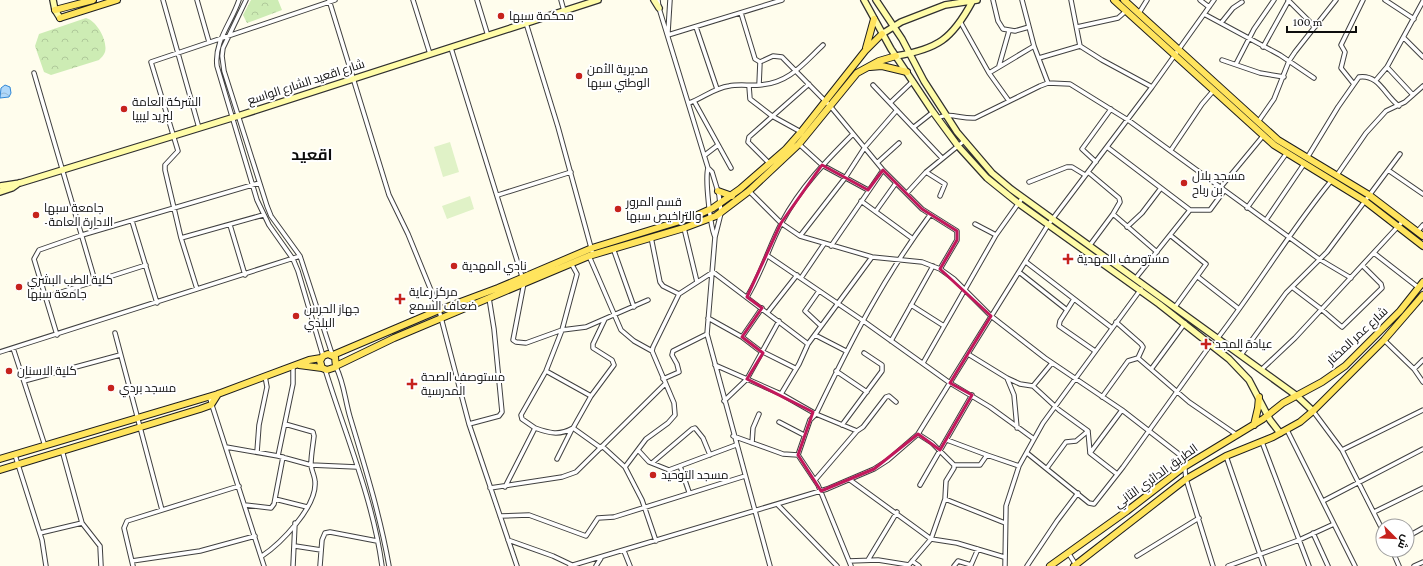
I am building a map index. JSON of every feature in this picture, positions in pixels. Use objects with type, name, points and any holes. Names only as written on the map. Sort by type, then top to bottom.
[{"type":"main road","points":[[53,0],[55,10],[60,18],[117,0]]},
{"type":"main road","points":[[55,10],[93,0]]},
{"type":"main road","name":"شارع اقعيد الشارع الواسع","points":[[0,186],[20,182],[238,116],[598,0]]},
{"type":"main road","points":[[654,0],[659,8]]},
{"type":"main road","points":[[864,0],[882,34],[935,115],[958,146],[987,178],[1048,225],[1185,323],[1237,365],[1249,380],[1267,415],[1280,433]]},
{"type":"main road","points":[[876,0],[902,39],[924,81],[964,141],[992,173],[1217,339],[1297,396],[1313,411]]},
{"type":"main road","points":[[1114,0],[1278,140],[1331,181],[1365,201],[1423,246]]},
{"type":"main road","points":[[1124,0],[1214,90],[1263,136],[1286,154],[1337,175],[1369,195],[1423,236]]},
{"type":"main road","points":[[295,365],[330,370],[394,338],[489,297],[523,280],[591,253],[710,210],[732,196],[801,132],[865,51],[882,34],[893,26],[944,2],[975,1]]},
{"type":"main road","points":[[0,459],[139,419],[218,394],[309,360],[332,355],[439,310],[572,263],[591,253],[684,228],[711,218],[721,213],[749,191],[799,144],[831,107],[852,78],[865,68],[940,42],[961,23],[975,1]]},
{"type":"main road","points":[[865,51],[874,19]]},
{"type":"main road","points":[[865,68],[882,66],[907,72]]},
{"type":"main road","name":"شارع اقعيد الشارع الواسع","points":[[0,192],[12,188],[20,182]]},
{"type":"main road","points":[[718,191],[732,196]]},
{"type":"main road","name":"شارع عمر المختار","points":[[1297,396],[1322,382],[1345,366],[1364,348],[1423,282]]},
{"type":"main road","name":"شارع عمر المختار","points":[[1313,411],[1384,340],[1423,294]]},
{"type":"main road","points":[[332,355],[336,360],[336,366]]},
{"type":"main road","points":[[322,357],[320,363],[324,369]]},
{"type":"main road","points":[[1322,382],[1330,393]]},
{"type":"main road","points":[[0,470],[211,405],[218,394]]},
{"type":"main road","name":"الطريق الدائري الثاني","points":[[1050,566],[1070,554],[1184,467],[1297,396]]},
{"type":"main road","points":[[1254,424],[1259,397]]},
{"type":"main road","name":"الطريق الدائري الثاني","points":[[1076,566],[1186,479],[1226,456],[1262,442],[1287,430],[1313,411]]},
{"type":"street","points":[[163,0],[199,128]]},
{"type":"street","points":[[197,0],[209,42]]},
{"type":"street","points":[[239,0],[222,37],[216,56],[217,66],[252,186],[263,215],[293,259],[298,270],[322,357]]},
{"type":"street","points":[[246,0],[223,48],[222,62],[259,183],[272,216],[300,256],[332,355]]},
{"type":"street","points":[[197,288],[181,238],[165,170],[165,165],[178,151],[151,62],[335,0]]},
{"type":"street","points":[[413,0],[430,54]]},
{"type":"street","points":[[477,0],[488,36]]},
{"type":"street","points":[[561,0],[564,11]]},
{"type":"street","points":[[658,0],[659,8],[705,155],[708,168],[707,173],[710,210],[715,237]]},
{"type":"street","points":[[668,35],[670,0]]},
{"type":"street","points":[[668,35],[782,0]]},
{"type":"street","points":[[993,0],[1000,26],[1009,31],[1029,27]]},
{"type":"street","points":[[1022,0],[1034,46],[1048,83]]},
{"type":"street","points":[[1071,0],[1080,46]]},
{"type":"street","points":[[1138,13],[1147,0]]},
{"type":"street","points":[[1200,0],[1209,7]]},
{"type":"street","points":[[508,540],[553,556],[571,566],[821,491],[850,480],[888,460],[918,434],[1048,225],[1128,120],[1214,0]]},
{"type":"street","points":[[1236,64],[1249,39],[1274,0]]},
{"type":"street","points":[[1264,47],[1289,0],[1315,27]]},
{"type":"street","points":[[1293,4],[1296,0]]},
{"type":"street","points":[[1258,122],[1274,99],[1284,77],[1289,61],[1336,0]]},
{"type":"street","points":[[1353,83],[1341,68],[1345,52],[1341,45],[1363,0]]},
{"type":"street","points":[[1385,0],[1414,20]]},
{"type":"street","points":[[329,1],[389,195],[408,234],[439,310],[469,424],[517,566]]},
{"type":"street","points":[[1221,23],[1233,8],[1242,2]]},
{"type":"street","points":[[1376,80],[1387,67],[1422,4]]},
{"type":"street","points":[[1077,27],[1118,18],[1126,11]]},
{"type":"street","points":[[741,13],[753,57],[760,62]]},
{"type":"street","points":[[1204,14],[1289,61],[1314,78]]},
{"type":"street","points":[[526,23],[570,172],[591,253],[615,315],[624,334],[652,351],[674,403],[675,415],[668,423],[646,439],[625,467]]},
{"type":"street","points":[[961,23],[989,73],[1009,101]]},
{"type":"street","points":[[696,27],[716,89]]},
{"type":"street","points":[[999,66],[1009,31]]},
{"type":"street","points":[[1404,38],[1423,57]]},
{"type":"street","points":[[689,103],[694,102],[716,89],[729,85],[749,86],[777,83],[796,71],[823,45]]},
{"type":"street","points":[[989,73],[1034,46]]},
{"type":"street","points":[[1039,58],[1080,46],[1152,87]]},
{"type":"street","points":[[452,48],[523,280],[513,340],[516,342],[526,342],[562,330],[579,329],[648,300]]},
{"type":"street","points":[[760,62],[773,56],[778,56],[796,71],[831,107],[878,162],[883,170],[922,210],[954,229],[958,234],[957,240],[940,269]]},
{"type":"street","points":[[1222,60],[1260,73],[1284,77]]},
{"type":"street","points":[[760,62],[760,85]]},
{"type":"street","points":[[1387,67],[1413,95]]},
{"type":"street","points":[[34,73],[95,281]]},
{"type":"street","points":[[1266,220],[1306,161],[1358,77],[1364,76],[1376,80],[1399,106]]},
{"type":"street","points":[[890,103],[913,81]]},
{"type":"street","points":[[914,127],[935,115],[946,114],[975,118],[1048,83],[1070,84],[1128,120],[1171,150],[1247,208],[1319,259],[1351,278]]},
{"type":"street","points":[[769,163],[748,140],[808,84]]},
{"type":"street","points":[[873,85],[942,158]]},
{"type":"street","points":[[749,86],[750,99],[772,116],[801,132]]},
{"type":"street","points":[[1337,175],[1375,123],[1390,108],[1399,106],[1423,86]]},
{"type":"street","points":[[1171,150],[1202,104],[1214,90]]},
{"type":"street","points":[[694,102],[731,168]]},
{"type":"street","points":[[800,236],[845,178],[865,147],[896,110]]},
{"type":"street","points":[[1096,162],[1082,149],[1111,110]]},
{"type":"street","points":[[747,297],[768,256],[781,223],[800,193],[822,165],[853,134]]},
{"type":"street","points":[[1220,188],[1263,136]]},
{"type":"street","points":[[907,193],[926,172],[964,141]]},
{"type":"street","points":[[878,162],[899,143]]},
{"type":"street","points":[[799,144],[822,165],[868,190]]},
{"type":"street","points":[[705,155],[718,145]]},
{"type":"street","points":[[1107,147],[1190,210],[1210,210],[1224,191]]},
{"type":"street","points":[[1247,208],[1286,154]]},
{"type":"street","points":[[1240,355],[1292,287],[1327,252],[1400,154]]},
{"type":"street","points":[[1029,182],[1067,167],[1072,167],[1087,174],[1119,198],[1120,202],[1113,214],[1090,245]]},
{"type":"street","points":[[708,168],[712,172],[718,191],[721,203],[721,213],[715,237],[713,272],[706,334],[770,566]]},
{"type":"street","points":[[831,246],[883,170]]},
{"type":"street","points":[[1388,170],[1423,194]]},
{"type":"street","points":[[498,195],[570,172]]},
{"type":"street","points":[[926,172],[945,184],[940,196]]},
{"type":"street","points":[[1217,339],[1239,310],[1288,237],[1331,181]]},
{"type":"street","points":[[58,335],[36,265],[35,254],[44,248],[82,235],[259,183]]},
{"type":"street","points":[[876,211],[896,183]]},
{"type":"street","points":[[1127,227],[1142,213],[1161,188]]},
{"type":"street","points":[[749,191],[781,223],[800,236],[872,257],[922,262],[940,269],[966,291],[991,316],[1052,363],[1122,410],[1180,455],[1184,461],[1186,479],[1213,566]]},
{"type":"street","points":[[923,363],[966,291],[996,235],[1023,197]]},
{"type":"street","points":[[861,201],[913,238]]},
{"type":"street","points":[[1135,279],[1190,210]]},
{"type":"street","points":[[1113,214],[1157,252]]},
{"type":"street","points":[[181,238],[263,215]]},
{"type":"street","points":[[798,455],[810,420],[816,414],[862,320],[913,238],[930,215]]},
{"type":"street","points":[[132,221],[157,303]]},
{"type":"street","points":[[1261,370],[1295,338],[1404,221]]},
{"type":"street","points":[[230,224],[245,274]]},
{"type":"street","points":[[976,224],[996,235]]},
{"type":"street","points":[[1417,232],[1423,225]]},
{"type":"street","points":[[684,228],[697,282]]},
{"type":"street","points":[[1170,235],[1205,262],[1206,266],[1175,307]]},
{"type":"street","points":[[651,237],[661,284],[679,294]]},
{"type":"street","points":[[802,278],[824,244]]},
{"type":"street","points":[[613,248],[634,306]]},
{"type":"street","points":[[1374,253],[1419,288]]},
{"type":"street","points":[[0,352],[58,335],[157,303],[197,288],[300,256]]},
{"type":"street","points":[[768,256],[802,278],[950,383],[972,395],[1034,440]]},
{"type":"street","points":[[781,394],[795,368],[799,364],[808,344],[872,257]]},
{"type":"street","points":[[1026,262],[1112,328]]},
{"type":"street","points":[[572,263],[577,274],[562,330],[546,370],[521,415],[522,419],[535,428],[557,434],[565,433],[573,428]]},
{"type":"street","points":[[46,297],[146,265]]},
{"type":"street","points":[[891,341],[933,266]]},
{"type":"street","points":[[1292,287],[1342,327],[1382,288],[1381,284],[1363,266]]},
{"type":"street","points":[[652,351],[656,339],[679,294],[713,272]]},
{"type":"street","points":[[713,272],[768,312],[808,344]]},
{"type":"street","points":[[1019,272],[1067,310]]},
{"type":"street","points":[[768,312],[797,275]]},
{"type":"street","points":[[1198,277],[1239,310]]},
{"type":"street","points":[[1005,566],[1004,523],[1008,495],[1019,466],[1034,440],[1075,378],[1144,285]]},
{"type":"street","points":[[819,291],[805,309],[805,312],[821,326]]},
{"type":"street","points":[[469,424],[499,416],[502,412],[494,329],[489,297]]},
{"type":"street","points":[[1074,299],[1059,326],[1095,351]]},
{"type":"street","points":[[911,305],[944,326]]},
{"type":"street","points":[[742,337],[762,308]]},
{"type":"street","points":[[708,318],[742,337],[763,352],[795,368]]},
{"type":"street","points":[[556,459],[591,396],[614,365],[612,360],[593,348],[593,344],[605,319]]},
{"type":"street","points":[[724,401],[747,379],[779,321]]},
{"type":"street","points":[[1102,396],[1128,361],[1138,358],[1143,348],[1141,344],[1116,322]]},
{"type":"street","points":[[1152,368],[1185,323]]},
{"type":"street","points":[[115,333],[162,510]]},
{"type":"street","points":[[663,379],[678,372],[677,364],[672,355],[673,351],[706,334]]},
{"type":"street","points":[[815,335],[846,351]]},
{"type":"street","points":[[1384,340],[1414,369],[1423,382]]},
{"type":"street","points":[[1027,453],[1089,503],[1094,504],[1211,344]]},
{"type":"street","points":[[13,348],[45,446]]},
{"type":"street","points":[[842,425],[882,371],[882,367],[864,353]]},
{"type":"street","points":[[968,354],[1007,378],[1020,384],[1033,386],[1088,431],[1090,453],[1117,474]]},
{"type":"street","points":[[24,381],[120,355]]},
{"type":"street","points":[[1138,358],[1152,368],[1156,374],[1176,391],[1237,435]]},
{"type":"street","points":[[1414,369],[1423,360]]},
{"type":"street","points":[[1033,386],[1052,363]]},
{"type":"street","points":[[278,456],[293,384],[295,365]]},
{"type":"street","points":[[715,365],[781,394],[816,414],[857,431]]},
{"type":"street","points":[[336,366],[343,382],[349,414],[371,487],[389,566]]},
{"type":"street","points":[[324,369],[357,467],[377,541],[382,566]]},
{"type":"street","points":[[546,370],[591,396]]},
{"type":"street","points":[[836,371],[867,392]]},
{"type":"street","points":[[257,452],[259,425],[267,387],[266,376]]},
{"type":"street","points":[[1007,378],[1014,395],[1017,428]]},
{"type":"street","points":[[490,488],[505,487],[571,474],[583,466],[665,384]]},
{"type":"street","points":[[920,485],[972,395]]},
{"type":"street","points":[[209,396],[264,566]]},
{"type":"street","points":[[815,480],[857,431],[863,427],[886,397],[889,396],[896,402]]},
{"type":"street","points":[[1090,453],[1122,410]]},
{"type":"street","points":[[1342,450],[1423,410]]},
{"type":"street","points":[[1313,411],[1342,450],[1377,518]]},
{"type":"street","points":[[752,443],[753,428],[759,414]]},
{"type":"street","points":[[779,422],[804,435]]},
{"type":"street","points":[[262,556],[276,546],[295,523],[307,507],[314,490],[315,483],[311,465],[313,432],[285,424]]},
{"type":"street","points":[[505,487],[535,428]]},
{"type":"street","points":[[573,428],[602,447],[625,467],[645,506],[656,541]]},
{"type":"street","points":[[652,463],[695,428],[703,438],[710,455]]},
{"type":"street","points":[[1287,430],[1355,566]]},
{"type":"street","points":[[1047,468],[1066,442],[1076,441],[1088,431]]},
{"type":"street","points":[[918,434],[940,450],[954,465],[980,465],[987,455]]},
{"type":"street","points":[[734,436],[783,454],[798,455]]},
{"type":"street","points":[[947,440],[1019,466]]},
{"type":"street","points":[[1262,442],[1309,566]]},
{"type":"street","points":[[638,450],[652,463],[669,470],[736,445]]},
{"type":"street","points":[[226,447],[283,457],[311,465],[357,467]]},
{"type":"street","points":[[1323,501],[1423,449]]},
{"type":"street","points":[[62,450],[82,523],[100,546],[101,566]]},
{"type":"street","points":[[15,455],[40,533],[46,566]]},
{"type":"street","points":[[798,455],[821,491],[851,566]]},
{"type":"street","points":[[1226,456],[1264,566]]},
{"type":"street","points":[[245,505],[271,508],[275,499],[283,457]]},
{"type":"street","points":[[850,561],[868,560],[908,565],[931,539],[945,499],[946,481],[954,468],[954,465]]},
{"type":"street","points":[[680,466],[689,492]]},
{"type":"street","points":[[500,516],[529,515],[586,536],[598,518],[612,518],[689,492],[745,476]]},
{"type":"street","points":[[850,480],[897,512],[931,539],[978,549],[1004,558]]},
{"type":"street","points":[[132,566],[124,525],[126,521],[239,486]]},
{"type":"street","points":[[1374,512],[1423,488]]},
{"type":"street","points":[[1027,566],[1057,521],[1078,494]]},
{"type":"street","points":[[275,499],[307,507]]},
{"type":"street","points":[[945,499],[1004,523]]},
{"type":"street","points":[[778,505],[837,566]]},
{"type":"street","points":[[868,560],[897,512]]},
{"type":"street","points":[[1137,556],[1199,518]]},
{"type":"street","points":[[40,533],[82,523]]},
{"type":"street","points":[[293,566],[295,523]]},
{"type":"street","points":[[1228,566],[1299,540],[1334,524]]},
{"type":"street","points":[[320,566],[323,536],[328,532],[377,541]]},
{"type":"street","points":[[1313,533],[1328,566]]},
{"type":"street","points":[[132,561],[200,551],[255,536]]},
{"type":"street","points":[[295,546],[321,550]]},
{"type":"street","points":[[954,566],[958,561],[971,565],[978,549]]},
{"type":"street","points":[[624,551],[630,566]]},
{"type":"street","points":[[1070,554],[1076,566]]},
{"type":"street","points":[[596,566],[601,558]]},
{"type":"street","points":[[912,560],[919,566]]},
{"type":"street","points":[[1414,566],[1423,562]]},
{"type":"highlighted area","points":[[822,165],[868,190],[883,170],[922,209],[957,231],[957,240],[940,269],[991,316],[950,383],[972,395],[940,450],[918,434],[874,469],[821,491],[798,455],[813,412],[747,379],[763,353],[742,337],[762,308],[747,297],[781,223]]},
{"type":"green space","points":[[251,0],[278,0],[282,10],[247,23],[243,15]]},
{"type":"green space","points":[[86,18],[98,27],[105,42],[105,52],[99,60],[51,75],[44,72],[35,46],[39,34]]},
{"type":"green space","points":[[450,142],[459,172],[443,177],[434,147]]},
{"type":"green space","points":[[470,196],[474,209],[447,219],[442,206]]},
{"type":"water","points":[[5,85],[10,87],[11,93],[9,97],[0,98],[1,88]]},
{"type":"place","name":"محكمة سبها","points":[[501,16]]},
{"type":"place","name":"مديرية الأمن الوطني سبها","points":[[579,76]]},
{"type":"place","name":"الشركة العامة لبريد ليبيا","points":[[124,109]]},
{"type":"place","name":"مسجد بلال بن رباح","points":[[1184,183]]},
{"type":"place","name":"قسم المرور والتراخيص سبها","points":[[618,209]]},
{"type":"place","name":"جامعة سبها -الادارة العامة","points":[[36,215]]},
{"type":"place","name":"مستوصف المهدية","points":[[1068,259]]},
{"type":"place","name":"نادي المهدية","points":[[454,266]]},
{"type":"place","name":"كلية الطب البشري جامعة سبها","points":[[19,287]]},
{"type":"place","name":"مركز رعاية ضعاف السمع","points":[[400,299]]},
{"type":"place","name":"جهاز الحرس البلدي","points":[[296,316]]},
{"type":"place","name":"عيادة المجد","points":[[1206,344]]},
{"type":"place","name":"كلية الاسنان","points":[[9,371]]},
{"type":"place","name":"مستوصف الصحة المدرسية","points":[[412,384]]},
{"type":"place","name":"مسجد بردي","points":[[111,388]]},
{"type":"place","name":"مسجد التوحيد","points":[[653,475]]},
{"type":"district","name":"اقعيد","points":[[312,154]]}]
